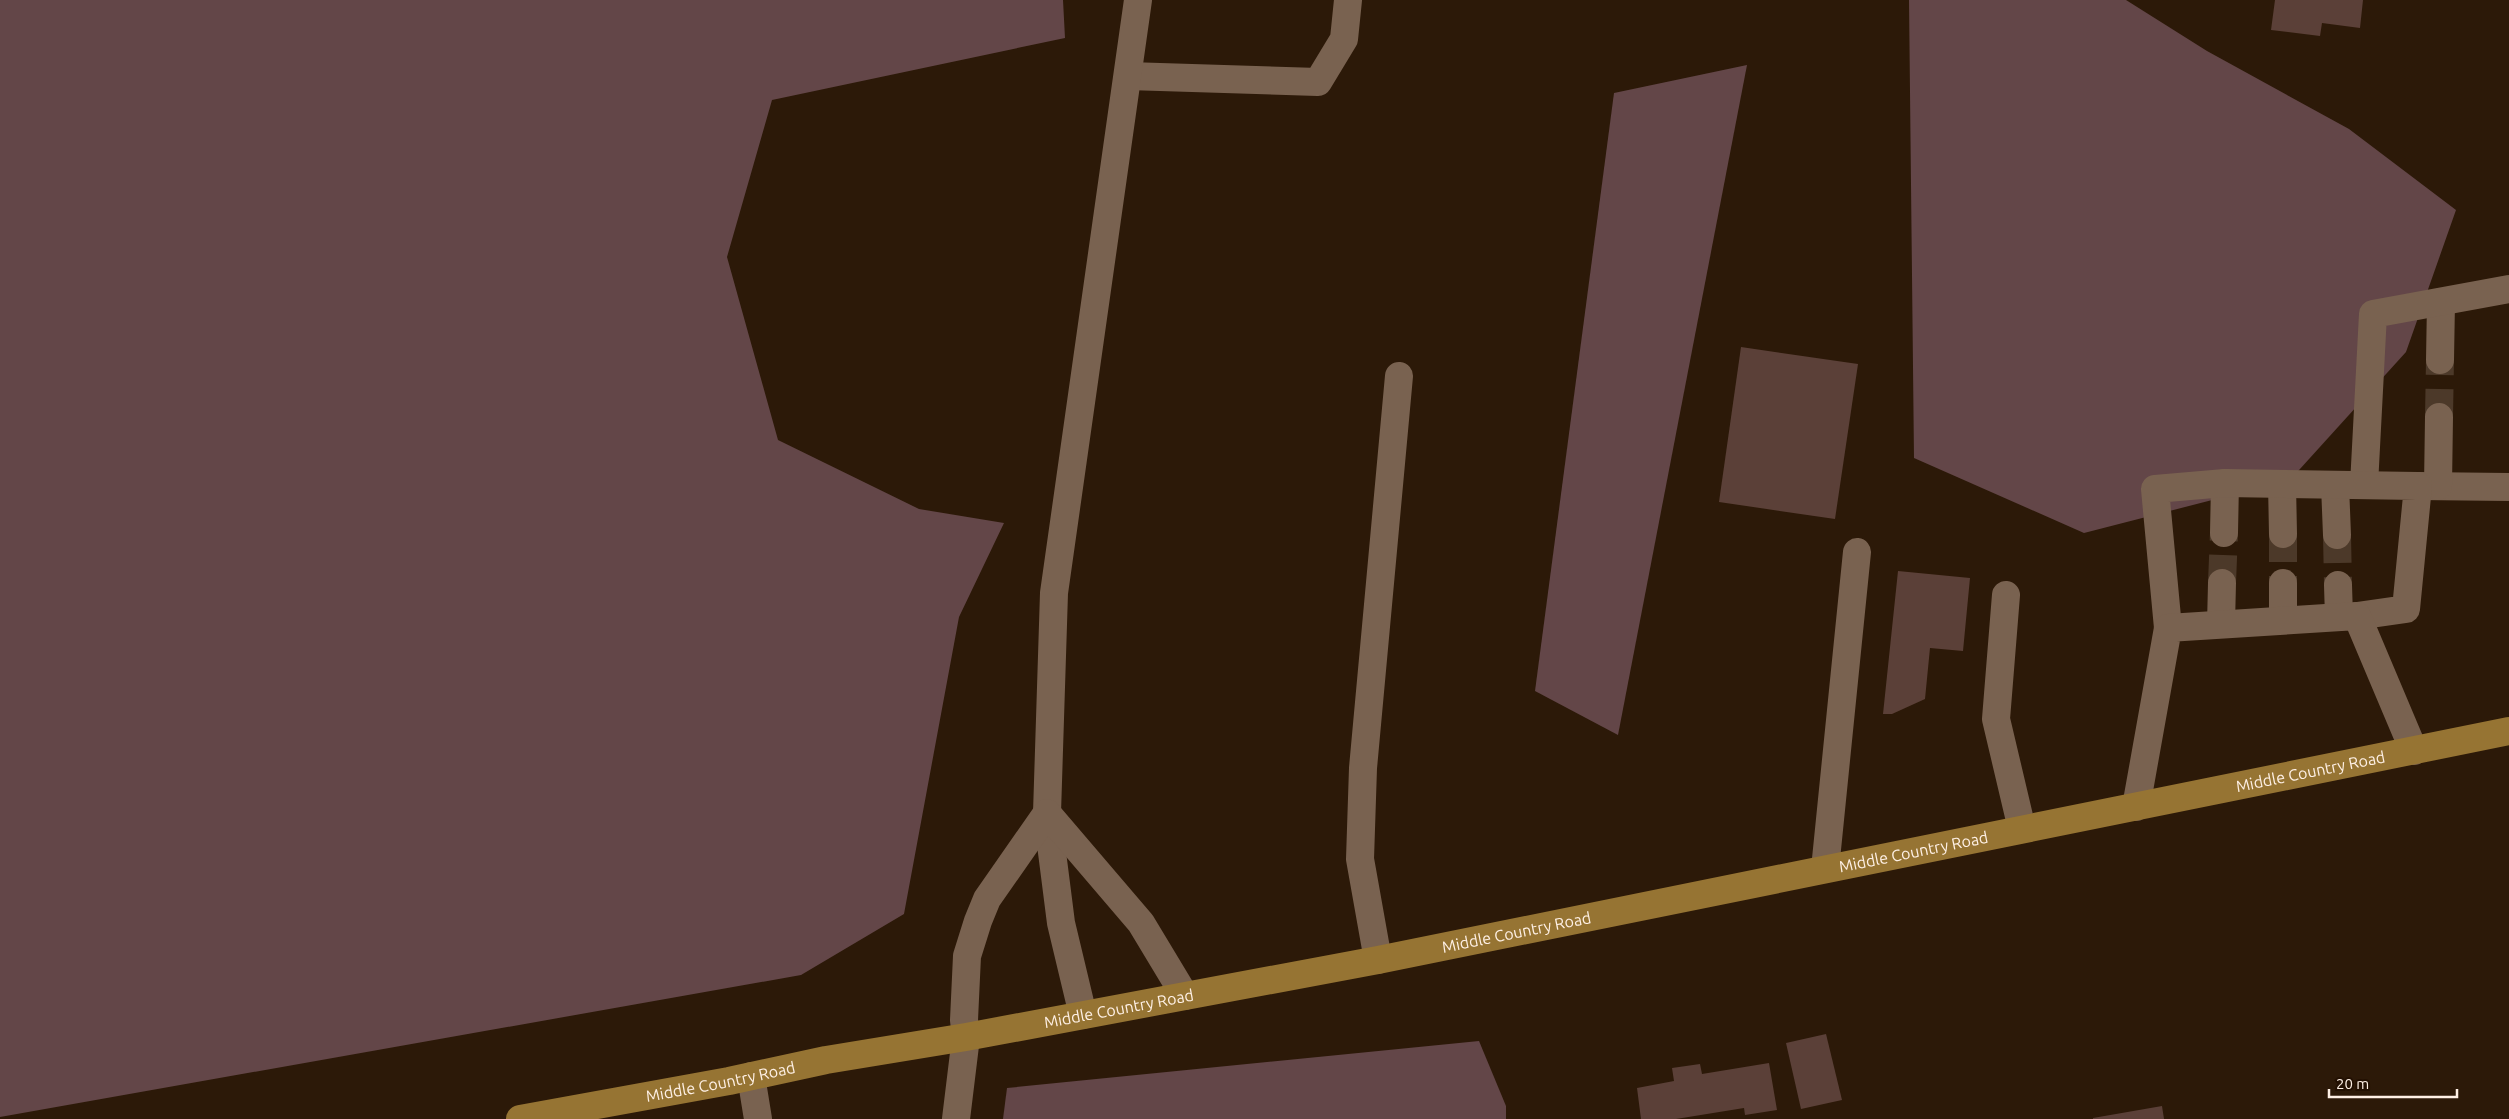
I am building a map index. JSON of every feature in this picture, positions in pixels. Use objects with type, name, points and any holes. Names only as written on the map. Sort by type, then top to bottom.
[{"type":"main road","name":"Middle Country Road","points":[[520,1119],[751,1076],[826,1060],[966,1037],[1378,960],[2509,731]]},
{"type":"street","points":[[1083,1015],[1061,923],[1047,813],[1054,593],[1138,0]]},
{"type":"street","points":[[1128,76],[1318,82],[1344,39],[1348,0]]},
{"type":"street","points":[[2364,485],[2373,314],[2509,289]]},
{"type":"street","points":[[2440,302],[2440,360]]},
{"type":"street","points":[[1378,960],[1360,858],[1363,768],[1400,376]]},
{"type":"street","points":[[2168,628],[2348,616],[2406,609],[2439,417]]},
{"type":"street","points":[[2136,807],[2168,628],[2155,489],[2224,483],[2509,487]]},
{"type":"street","points":[[2224,483],[2224,533]]},
{"type":"street","points":[[2282,484],[2283,534]]},
{"type":"street","points":[[2336,485],[2337,535]]},
{"type":"street","points":[[1825,869],[1857,552]]},
{"type":"street","points":[[2221,624],[2222,583]]},
{"type":"street","points":[[2283,583],[2283,620]]},
{"type":"street","points":[[2338,585],[2348,616],[2414,750]]},
{"type":"street","points":[[2006,595],[1996,719],[2022,829]]},
{"type":"street","points":[[1047,813],[1141,923],[1185,996]]},
{"type":"street","points":[[956,1119],[966,1037],[964,1020],[968,956],[978,920],[987,899],[1047,813]]},
{"type":"street","points":[[751,1076],[758,1119]]},
{"type":"shaded area","points":[[0,0],[1063,0],[1065,38],[772,100],[727,257],[778,440],[919,509],[1004,523],[959,617],[904,914],[801,975],[0,1117]]},
{"type":"shaded area","points":[[1909,0],[2126,0],[2207,51],[2349,129],[2456,210],[2406,352],[2290,480],[2084,533],[1914,458]]},
{"type":"shaded area","points":[[1747,65],[1618,735],[1535,691],[1614,93]]},
{"type":"shaded area","points":[[1479,1041],[1506,1106],[1506,1119],[1003,1119],[1007,1088]]},
{"type":"building","points":[[2275,0],[2363,0],[2360,28],[2322,23],[2320,36],[2271,30]]},
{"type":"building","points":[[1741,347],[1858,364],[1835,519],[1719,502]]},
{"type":"building","points":[[1898,571],[1970,578],[1963,651],[1930,648],[1925,699],[1892,714],[1883,714]]},
{"type":"building","points":[[1826,1034],[1842,1100],[1801,1109],[1786,1043]]},
{"type":"building","points":[[1769,1063],[1777,1110],[1745,1115],[1744,1108],[1676,1119],[1641,1119],[1637,1088],[1674,1081],[1672,1068],[1700,1064],[1702,1074]]},
{"type":"building","points":[[2162,1106],[2164,1119],[2093,1119],[2093,1118]]},
{"type":"tunnel","points":[[2439,417],[2440,360]]},
{"type":"tunnel","points":[[2222,583],[2224,533]]},
{"type":"tunnel","points":[[2283,534],[2283,583]]},
{"type":"tunnel","points":[[2337,535],[2338,585]]}]
